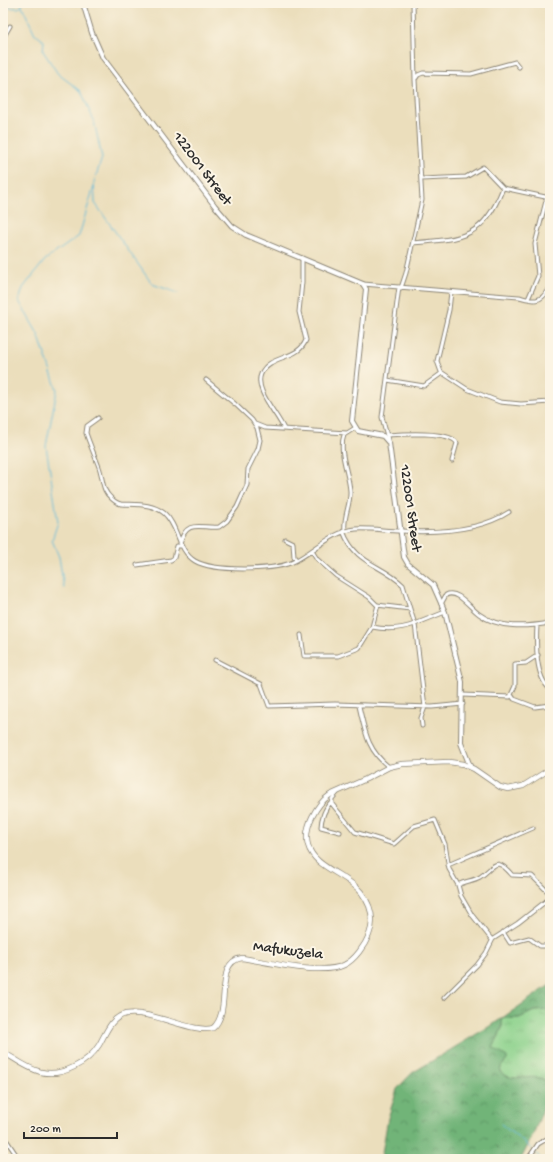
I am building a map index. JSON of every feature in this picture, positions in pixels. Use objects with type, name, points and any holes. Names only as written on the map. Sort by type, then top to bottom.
[{"type":"main road","name":"Mafukuzela","points":[[3,1052],[35,1070],[44,1073],[58,1072],[78,1065],[90,1057],[98,1047],[110,1026],[122,1016],[144,1014],[205,1029],[214,1028],[221,1020],[226,973],[230,965],[235,960],[242,958],[282,965],[329,968],[344,965],[350,961],[368,937],[372,923],[371,911],[364,897],[355,885],[318,860],[311,852],[307,840],[309,825],[318,808],[327,797],[389,767],[402,764],[449,762],[470,766],[493,783],[508,789],[523,786],[550,769]]},
{"type":"street","name":"122001 Street","points":[[83,3],[92,33],[103,58],[229,223],[246,234],[364,284],[528,299],[541,299],[547,291]]},
{"type":"street","points":[[387,438],[382,417],[400,288],[422,204],[422,179],[415,80],[413,3]]},
{"type":"street","points":[[3,38],[10,26]]},
{"type":"street","points":[[415,80],[418,75],[423,73],[470,74],[515,62],[519,67]]},
{"type":"street","points":[[422,179],[466,177],[483,167],[503,188],[548,197],[535,244],[538,276],[528,299]]},
{"type":"street","points":[[413,243],[457,238],[472,233],[490,216],[503,188]]},
{"type":"street","points":[[284,429],[279,417],[261,391],[259,380],[262,370],[269,363],[297,351],[306,340],[299,312],[302,293],[302,258]]},
{"type":"street","points":[[364,284],[367,294],[351,413],[355,428],[361,432],[380,434],[387,438],[433,435],[451,438],[457,443],[452,461]]},
{"type":"street","points":[[451,292],[449,310],[437,361],[442,374],[467,389],[500,402],[521,404],[550,402]]},
{"type":"street","points":[[387,380],[424,386],[442,374]]},
{"type":"street","points":[[206,380],[256,424],[265,428],[346,433],[355,428]]},
{"type":"street","points":[[98,418],[87,426],[86,433],[108,495],[117,503],[138,504],[158,509],[171,520],[181,544],[194,560],[208,565],[269,568],[279,567],[297,560],[344,531],[387,529],[401,531],[447,530],[477,526],[496,520],[510,512]]},
{"type":"street","points":[[137,565],[171,560],[174,558],[177,546],[181,544],[183,534],[189,528],[200,525],[219,527],[231,516],[247,485],[248,469],[260,444],[256,424]]},
{"type":"street","points":[[346,433],[343,441],[350,500],[344,531],[349,545],[358,555],[403,585],[415,624],[425,707],[421,718],[422,726]]},
{"type":"street","name":"122001 Street","points":[[387,438],[405,561],[433,585],[445,612],[462,678],[463,704],[461,744],[470,766]]},
{"type":"street","points":[[284,539],[293,542],[294,557],[297,560]]},
{"type":"street","points":[[312,551],[317,559],[336,576],[369,597],[378,605],[410,609]]},
{"type":"street","points":[[441,604],[446,595],[451,594],[459,597],[479,614],[493,622],[507,626],[550,623]]},
{"type":"street","points":[[301,635],[303,656],[338,656],[359,648],[372,626],[378,605]]},
{"type":"street","points":[[372,626],[393,629],[415,624],[445,612]]},
{"type":"street","points":[[537,625],[536,641],[539,675],[542,682],[550,689]]},
{"type":"street","points":[[512,696],[516,680],[515,664],[526,663],[538,655]]},
{"type":"street","points":[[215,660],[261,684],[269,706],[335,704],[425,707],[463,704]]},
{"type":"street","points":[[463,695],[512,696],[514,699],[535,707],[550,704]]},
{"type":"street","points":[[359,706],[366,735],[371,748],[380,760],[389,767]]},
{"type":"street","points":[[340,790],[328,806],[321,827],[340,832]]},
{"type":"street","points":[[331,802],[333,807],[355,832],[373,836],[391,844],[394,844],[414,826],[435,820],[445,844],[448,865],[465,904],[492,940]]},
{"type":"street","points":[[448,865],[533,828]]},
{"type":"street","points":[[458,885],[480,877],[494,864],[498,863],[502,864],[512,875],[528,875],[535,878],[550,894]]},
{"type":"street","points":[[444,998],[477,965],[486,953],[492,940],[550,898]]},
{"type":"street","points":[[504,932],[510,943],[529,938],[540,946],[550,946]]},
{"type":"street","points":[[3,1135],[19,1159]]},
{"type":"street","points":[[528,1159],[538,1144],[550,1137]]},
{"type":"green space","points":[[550,985],[550,1010],[534,1011],[519,1018],[502,1018]]},
{"type":"green space","points":[[550,1010],[550,1091],[546,1081],[542,1078],[515,1079],[500,1073],[501,1067],[507,1060],[493,1048],[502,1028],[502,1018],[519,1018],[534,1011]]},
{"type":"green space","points":[[502,1018],[502,1028],[493,1048],[507,1057],[507,1060],[501,1067],[500,1072],[514,1078],[543,1079],[547,1083],[550,1091],[533,1135],[521,1159],[381,1159],[388,1118],[397,1089],[412,1073]]},
{"type":"waterway","points":[[3,7],[18,8],[22,6],[22,3]]},
{"type":"waterway","points":[[22,6],[35,34],[44,41],[43,51],[58,74],[81,91],[94,121],[102,158],[94,182],[95,203],[152,284],[178,293]]},
{"type":"waterway","points":[[64,588],[59,557],[52,540],[58,522],[46,446],[57,390],[38,334],[19,301],[23,288],[45,260],[79,236],[94,186]]},
{"type":"waterway","points":[[501,1124],[532,1149]]},
{"type":"waterway","points":[[536,1153],[541,1159]]}]
